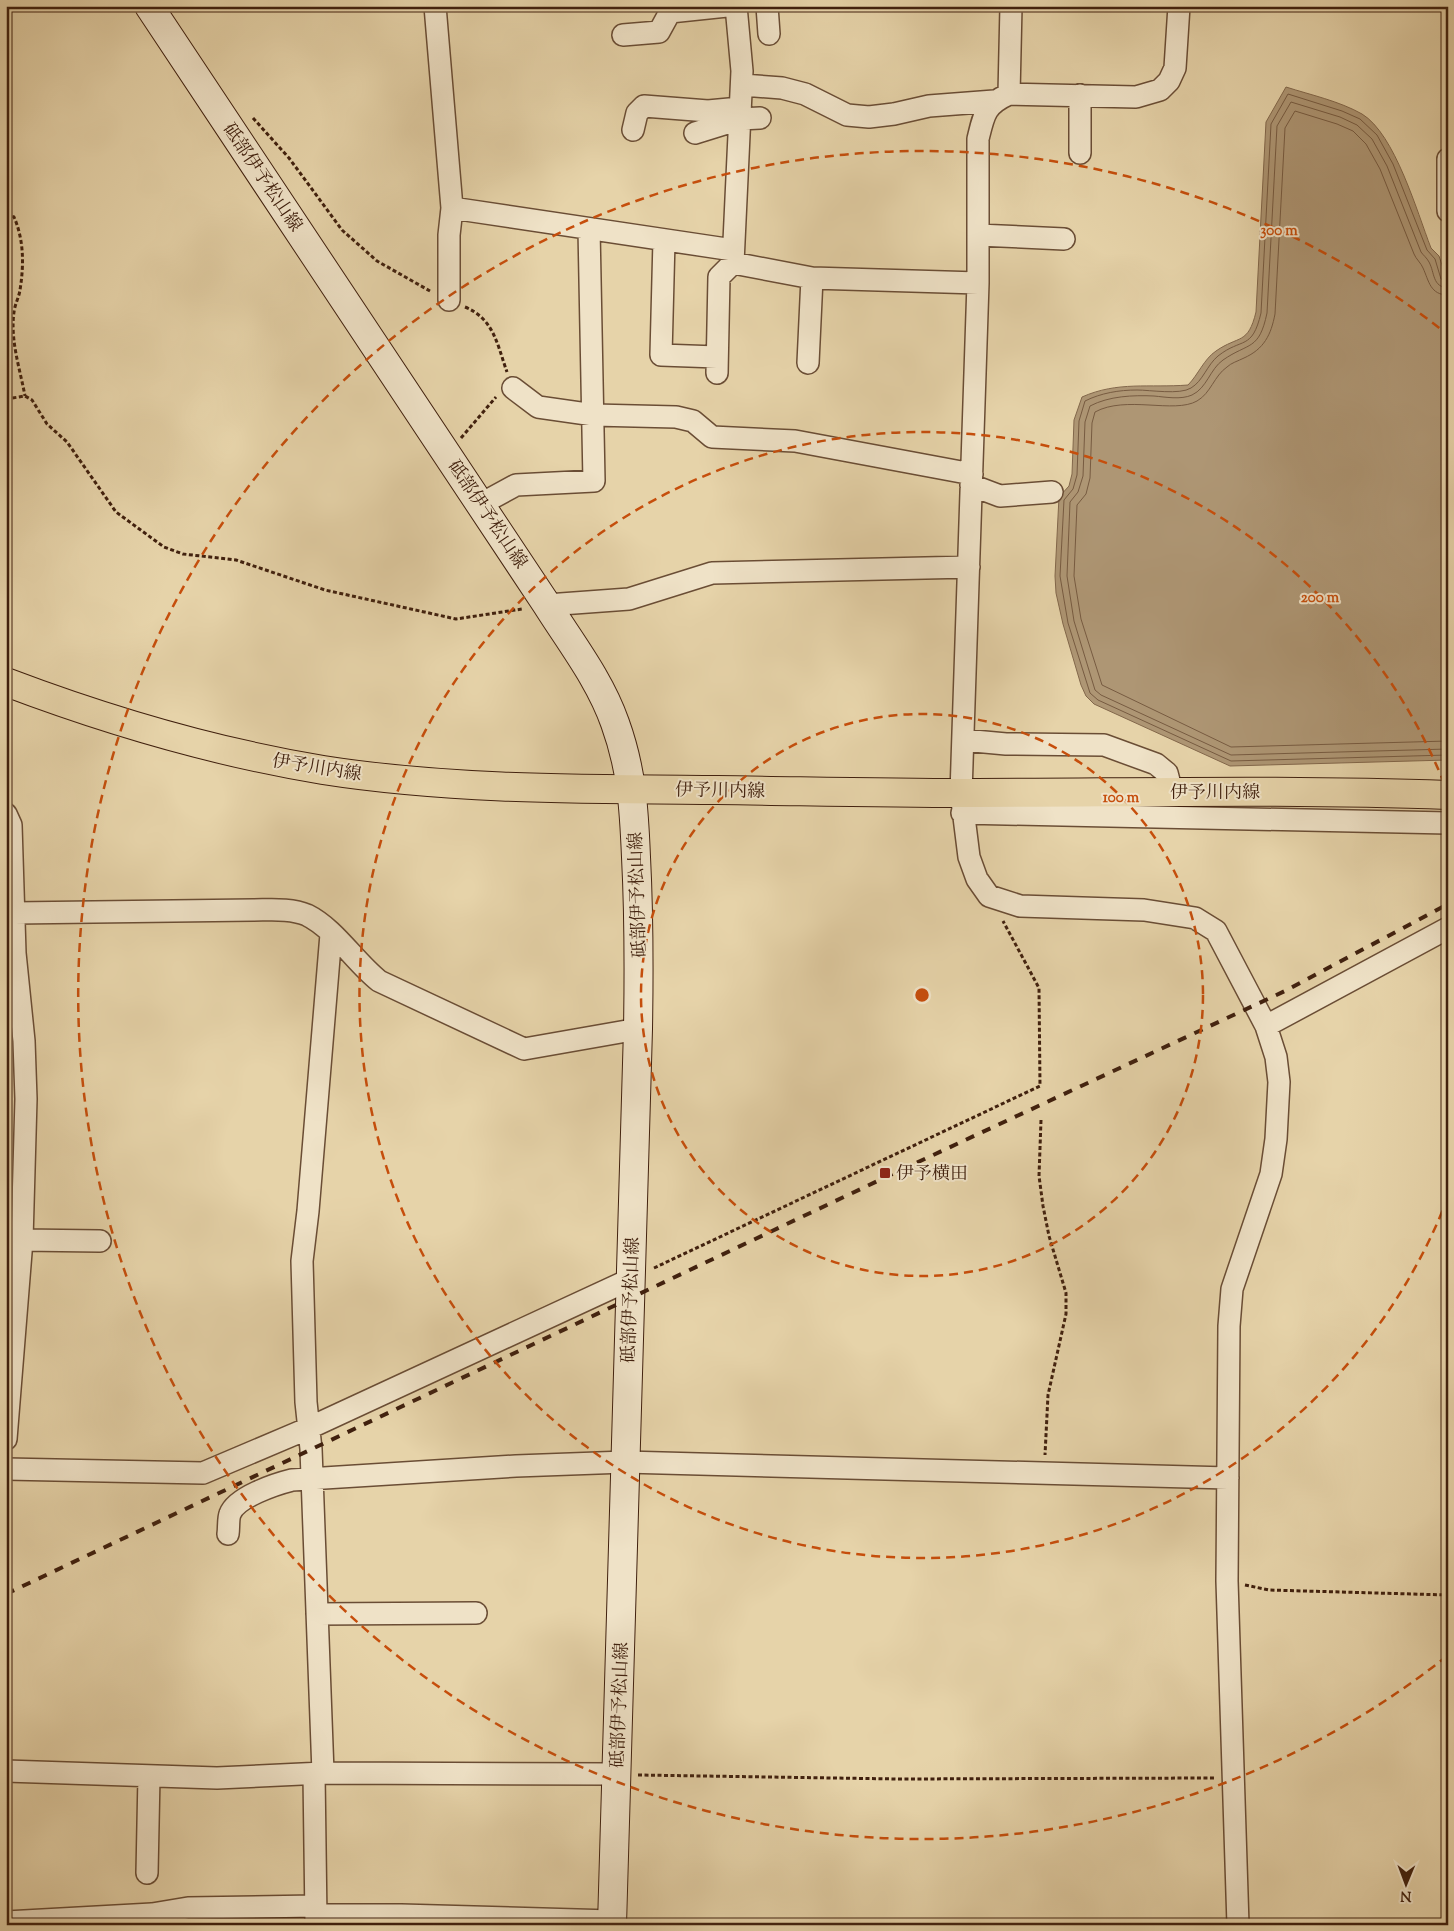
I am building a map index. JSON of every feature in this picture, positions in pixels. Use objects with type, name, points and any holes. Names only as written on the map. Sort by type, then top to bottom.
[{"type":"main road","name":"砥部伊予松山線","points":[[149,6],[481,504],[601,689],[615,722],[633,789],[639,929],[638,1029],[612,1923]]},
{"type":"main road","name":"伊予川内線","points":[[6,682],[93,714],[175,738],[256,757],[324,770],[459,783],[962,803],[1172,792],[1448,795]]},
{"type":"street","points":[[435,6],[452,208],[449,235],[448,300]]},
{"type":"street","points":[[622,36],[658,32],[670,12],[727,6]]},
{"type":"street","points":[[664,240],[661,355],[717,365],[719,277],[733,256],[747,115],[742,85],[736,6]]},
{"type":"street","points":[[767,6],[769,34]]},
{"type":"street","points":[[1010,6],[1002,97],[986,110],[978,139],[978,282],[962,803],[969,858],[977,879],[989,896],[1020,906],[1144,910],[1195,918],[1216,931],[1266,1026],[1276,1057],[1280,1107],[1270,1174],[1232,1289],[1229,1326],[1228,1580],[1238,1925]]},
{"type":"street","points":[[742,85],[782,88],[805,94],[846,115],[869,117],[894,114],[929,106],[1002,97],[1136,96],[1160,90],[1169,81],[1175,68],[1179,6]]},
{"type":"street","points":[[1080,95],[1080,153]]},
{"type":"street","points":[[633,130],[636,113],[644,106],[747,115]]},
{"type":"street","points":[[695,133],[747,115]]},
{"type":"street","points":[[1448,162],[1448,211]]},
{"type":"street","points":[[452,208],[664,240],[733,256],[812,278],[978,282]]},
{"type":"street","points":[[481,504],[516,485],[594,481],[589,229]]},
{"type":"street","points":[[978,235],[1064,239]]},
{"type":"street","points":[[808,363],[812,278]]},
{"type":"street","points":[[513,388],[538,408],[594,415],[676,417],[693,421],[712,437],[795,441],[971,479],[1000,496],[1052,492]]},
{"type":"street","points":[[547,604],[629,599],[712,573],[969,567]]},
{"type":"street","points":[[963,740],[1006,744],[1104,745],[1156,764],[1167,773],[1172,792]]},
{"type":"street","points":[[962,803],[1448,823]]},
{"type":"street","points":[[6,814],[11,825],[14,912],[26,1099],[22,1240],[6,1439]]},
{"type":"street","points":[[14,912],[285,911],[306,914],[322,925],[365,970],[379,981],[524,1049],[638,1029]]},
{"type":"street","points":[[1266,1026],[1448,928]]},
{"type":"street","points":[[316,1915],[318,1774],[317,1614],[310,1428],[306,1402],[302,1261],[331,934]]},
{"type":"street","points":[[22,1240],[100,1241]]},
{"type":"street","points":[[6,1469],[203,1473],[310,1428],[630,1279]]},
{"type":"street","points":[[228,1534],[230,1514],[239,1502],[276,1484],[292,1480],[516,1466],[626,1462],[1228,1478]]},
{"type":"street","points":[[317,1614],[476,1613]]},
{"type":"street","points":[[6,1771],[217,1778],[318,1774],[617,1774]]},
{"type":"street","points":[[147,1873],[149,1776]]},
{"type":"street","points":[[6,1922],[152,1914],[188,1908],[316,1915],[401,1915],[612,1923]]},
{"type":"path","points":[[247,111],[289,158],[342,230],[377,261],[448,300],[478,313],[489,324],[513,388],[498,394],[486,405],[469,429],[447,453]]},
{"type":"path","points":[[6,214],[14,217],[20,232],[23,266],[20,291],[14,311],[14,334],[26,396]]},
{"type":"path","points":[[6,399],[26,396],[32,400],[47,424],[67,442],[116,512],[164,547],[183,554],[236,560],[325,590],[456,620],[547,604]]},
{"type":"path","points":[[630,1279],[1040,1086],[1039,988],[989,896]]},
{"type":"path","points":[[1041,1120],[1039,1176],[1043,1206],[1049,1236],[1066,1294],[1066,1314],[1048,1395],[1044,1473]]},
{"type":"path","points":[[1228,1580],[1269,1590],[1448,1595]]},
{"type":"path","points":[[617,1774],[899,1779],[1233,1778]]},
{"type":"water","points":[[1286,87],[1344,105],[1362,114],[1374,124],[1385,138],[1404,175],[1431,248],[1439,256],[1448,283],[1448,760],[1230,766],[1094,704],[1086,696],[1081,685],[1063,624],[1056,593],[1055,576],[1059,497],[1069,486],[1072,474],[1074,420],[1082,397],[1095,392],[1121,387],[1188,385],[1212,354],[1242,338],[1250,330],[1256,312],[1266,122]]},
{"type":"railway","points":[[6,1594],[886,1177],[1285,991],[1448,904]]},
{"type":"place","name":"伊予横田","points":[[885,1173]]}]
